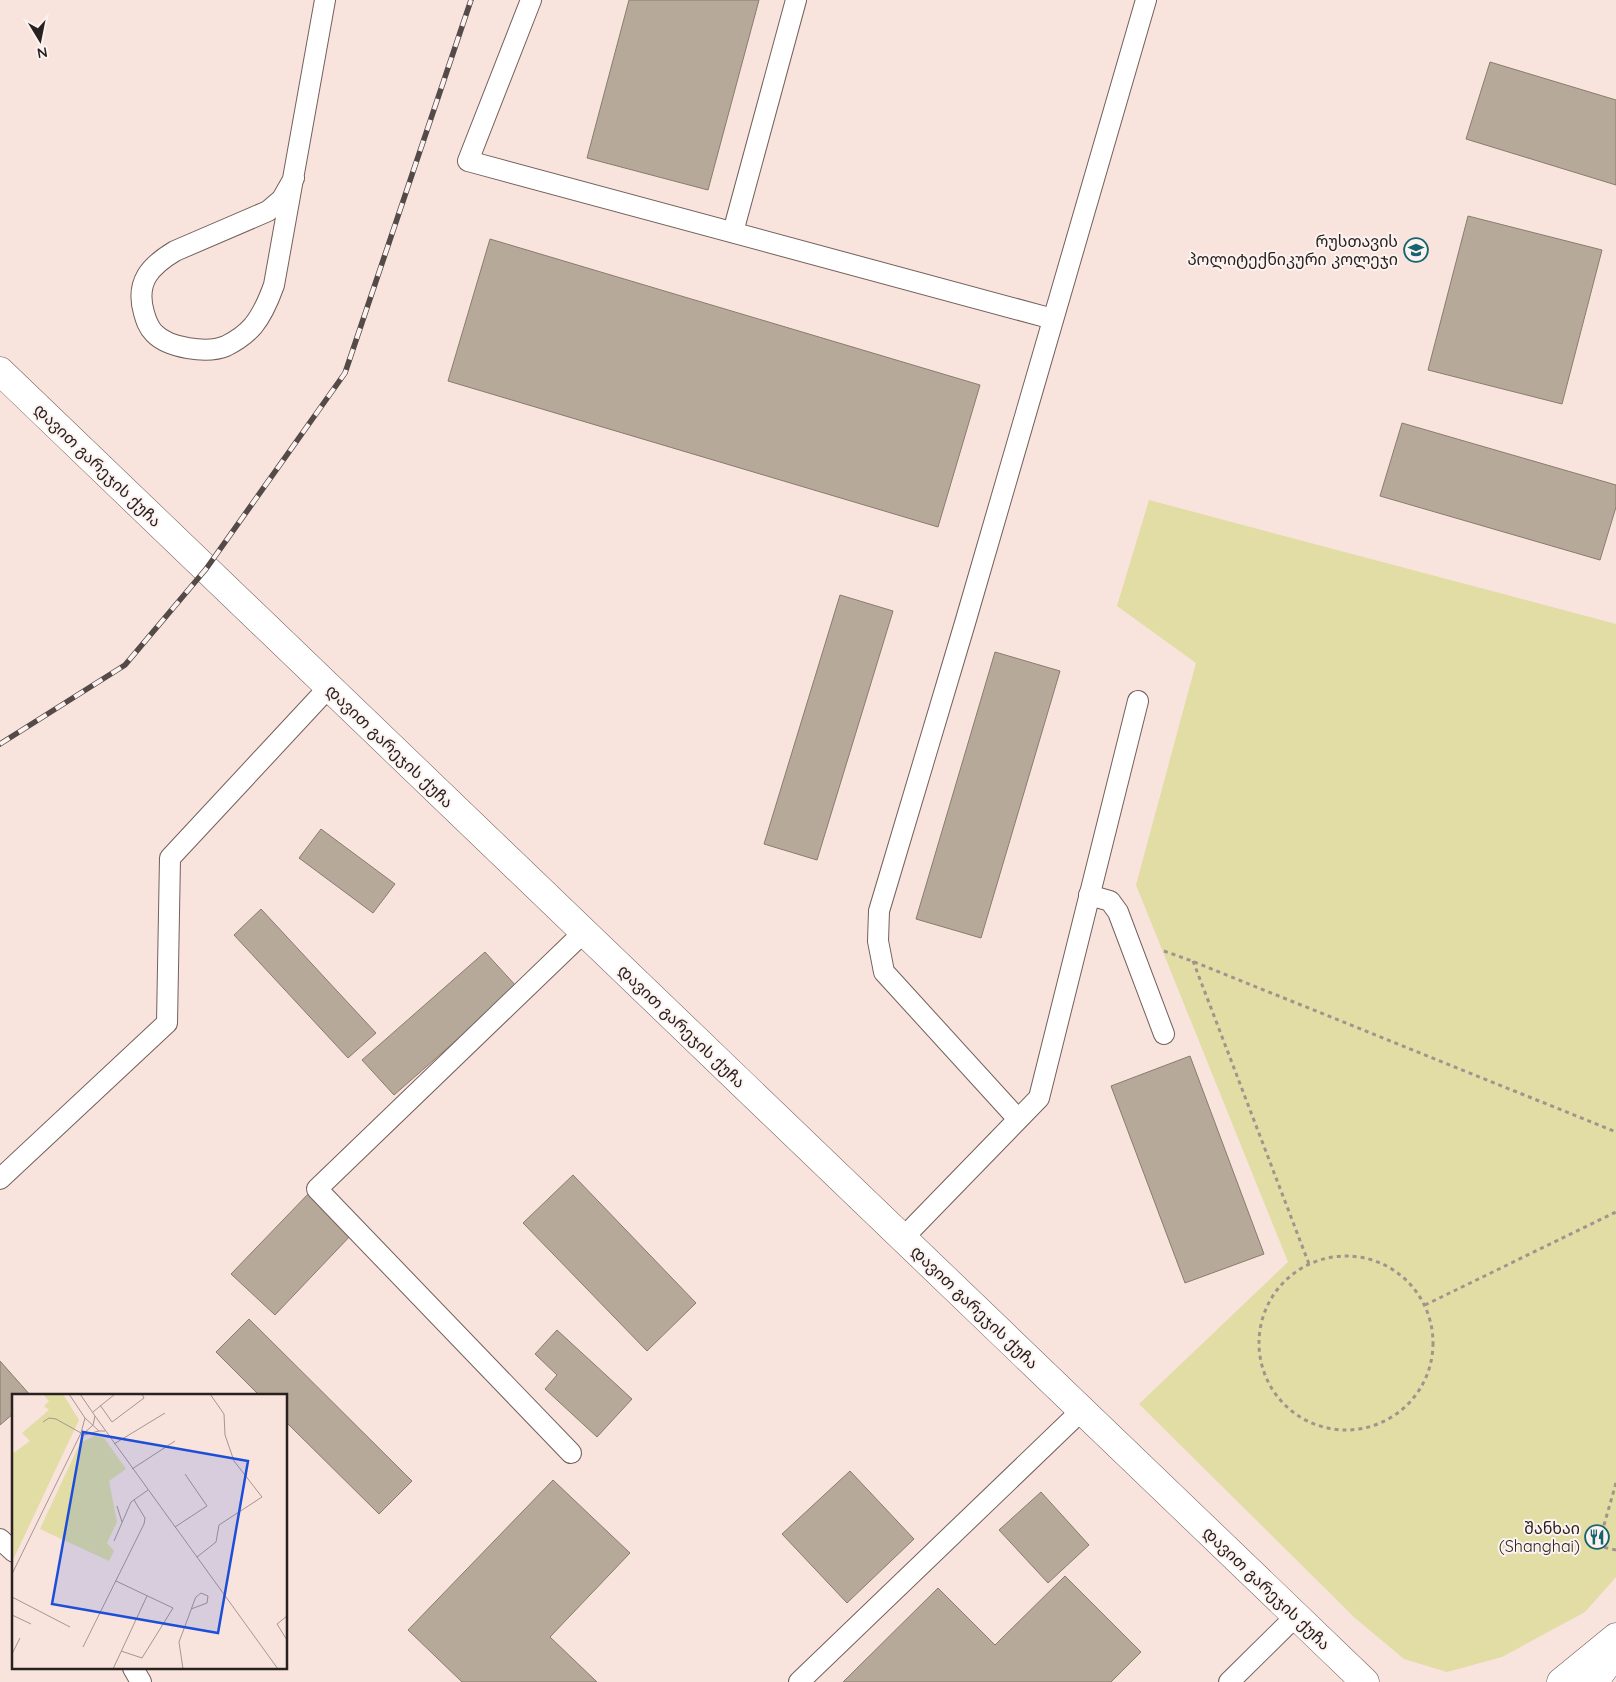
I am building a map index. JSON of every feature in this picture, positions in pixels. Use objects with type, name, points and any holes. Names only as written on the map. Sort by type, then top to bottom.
[{"type":"street","name":"დავით გარეჯის ქუჩა","points":[[0,371],[1365,1682]]},
{"type":"street","points":[[1560,1682],[1616,1637]]},
{"type":"street","points":[[1594,1682],[1616,1652]]},
{"type":"lane","points":[[294,178],[282,200],[268,211],[175,251],[161,260],[152,269],[146,278],[140,298],[146,322],[154,333],[168,343],[204,350],[224,347],[240,338],[254,325],[266,306],[274,285],[294,178],[325,0]]},
{"type":"lane","points":[[531,0],[468,161],[1053,319]]},
{"type":"lane","points":[[733,232],[796,0]]},
{"type":"lane","points":[[1018,1119],[884,972],[878,941],[878,911],[1146,0]]},
{"type":"lane","points":[[0,1179],[167,1023],[170,858],[328,687]]},
{"type":"lane","points":[[903,1238],[1039,1098],[1138,701]]},
{"type":"lane","points":[[1089,895],[1110,901],[1118,912],[1164,1034]]},
{"type":"lane","points":[[571,1453],[317,1189],[584,932]]},
{"type":"lane","points":[[800,1682],[1082,1410]]},
{"type":"lane","points":[[0,1540],[12,1550]]},
{"type":"lane","points":[[1229,1682],[1296,1616]]},
{"type":"lane","points":[[134,1670],[141,1682]]},
{"type":"path","points":[[1128,939],[1192,961],[1616,1132]]},
{"type":"path","points":[[1192,961],[1309,1264]]},
{"type":"path","points":[[1425,1306],[1616,1212]]},
{"type":"path","points":[[1335,1256],[1363,1257],[1388,1266],[1410,1283],[1425,1306],[1434,1333],[1432,1363],[1420,1390],[1400,1411],[1375,1426],[1346,1431],[1316,1426],[1291,1411],[1272,1389],[1260,1362],[1259,1332],[1268,1305],[1285,1281],[1309,1264],[1335,1256]]},
{"type":"path","points":[[1616,1483],[1598,1546],[1616,1550]]},
{"type":"shaded area","points":[[1149,500],[1616,624],[1616,1577],[1585,1612],[1502,1657],[1447,1672],[1404,1659],[1355,1618],[1139,1404],[1288,1262],[1136,885],[1196,663],[1117,606]]},
{"type":"building","points":[[629,0],[759,0],[708,190],[587,158]]},
{"type":"building","points":[[1490,62],[1616,100],[1616,185],[1466,139]]},
{"type":"building","points":[[1468,216],[1602,250],[1562,404],[1428,370]]},
{"type":"building","points":[[490,239],[980,385],[938,527],[448,381]]},
{"type":"building","points":[[1402,423],[1616,485],[1616,507],[1600,560],[1380,496]]},
{"type":"building","points":[[840,595],[893,611],[817,860],[764,844]]},
{"type":"building","points":[[995,652],[1060,671],[981,938],[916,919]]},
{"type":"building","points":[[321,829],[395,884],[373,913],[299,858]]},
{"type":"building","points":[[261,909],[376,1033],[348,1058],[234,935]]},
{"type":"building","points":[[485,952],[517,987],[394,1095],[362,1060]]},
{"type":"building","points":[[1190,1056],[1264,1254],[1185,1283],[1111,1086]]},
{"type":"building","points":[[573,1175],[696,1303],[647,1351],[523,1223]]},
{"type":"building","points":[[310,1192],[353,1233],[275,1315],[231,1274]]},
{"type":"building","points":[[249,1319],[412,1481],[379,1514],[288,1424],[288,1394],[258,1394],[216,1352]]},
{"type":"building","points":[[557,1330],[632,1399],[597,1437],[545,1389],[557,1375],[535,1354]]},
{"type":"building","points":[[0,1361],[29,1394],[12,1394],[12,1415],[0,1425]]},
{"type":"building","points":[[850,1471],[914,1539],[847,1603],[782,1534]]},
{"type":"building","points":[[553,1480],[630,1553],[550,1637],[597,1682],[462,1682],[408,1630]]},
{"type":"building","points":[[1041,1492],[1089,1545],[1048,1583],[999,1530]]},
{"type":"building","points":[[1065,1576],[1141,1652],[1111,1682],[843,1682],[938,1588],[995,1645]]},
{"type":"railway","points":[[0,744],[125,665],[206,569],[345,373],[471,0]]},
{"type":"place","name":"რუსთავის პოლიტექნიკური კოლეჯი","points":[[1416,250]]},
{"type":"place","name":"შანხაი (Shanghai)","points":[[1597,1537]]}]
